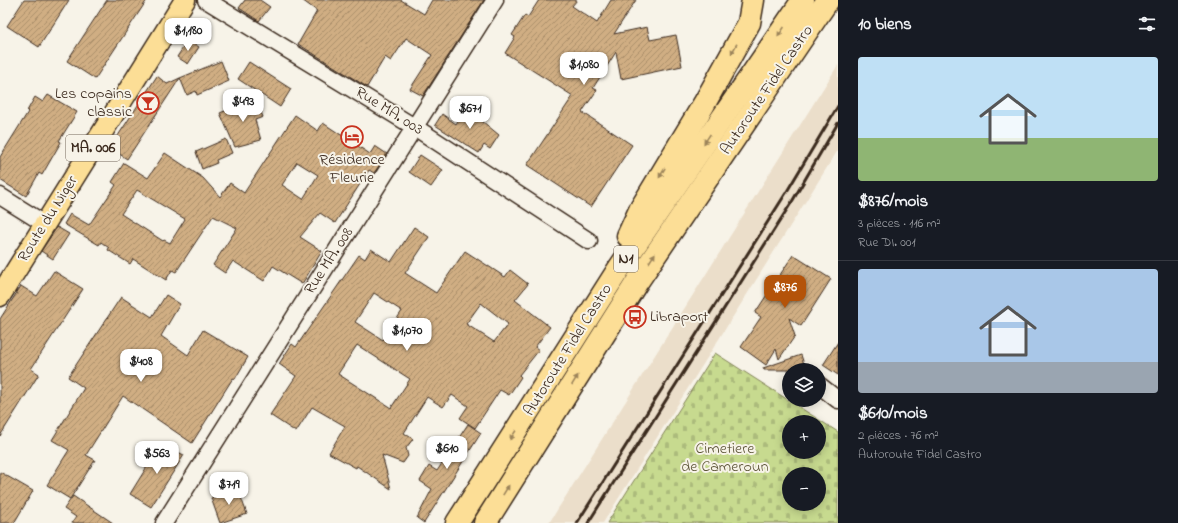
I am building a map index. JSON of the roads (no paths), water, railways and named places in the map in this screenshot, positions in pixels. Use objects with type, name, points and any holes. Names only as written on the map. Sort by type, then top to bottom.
[{"type":"highway","points":[[591,313],[640,210],[704,104],[749,22],[753,0]]},
{"type":"highway","name":"Autoroute Fidel Castro","points":[[457,523],[620,267],[803,0]]},
{"type":"highway","name":"Autoroute Fidel Castro","points":[[485,523],[636,282],[828,0]]},
{"type":"main road","name":"Route du Niger","points":[[0,296],[185,0]]},
{"type":"street","name":"Rue MA. 003","points":[[206,0],[416,128],[588,241]]},
{"type":"street","name":"Rue MA. 008","points":[[164,523],[302,304],[416,128],[495,0]]},
{"type":"street","points":[[0,196],[45,224]]},
{"type":"street","points":[[826,391],[838,400]]},
{"type":"railway","points":[[577,523],[786,193],[838,106]]},
{"type":"railway","points":[[588,523],[793,200],[838,123]]},
{"type":"place","name":"Les copains classic","points":[[148,103]]},
{"type":"place","name":"Résidence Fleurie","points":[[352,137]]},
{"type":"place","name":"Libraport","points":[[635,317]]},
{"type":"park label","name":"Cimetiere de Cameroun","points":[[725,458]]}]
